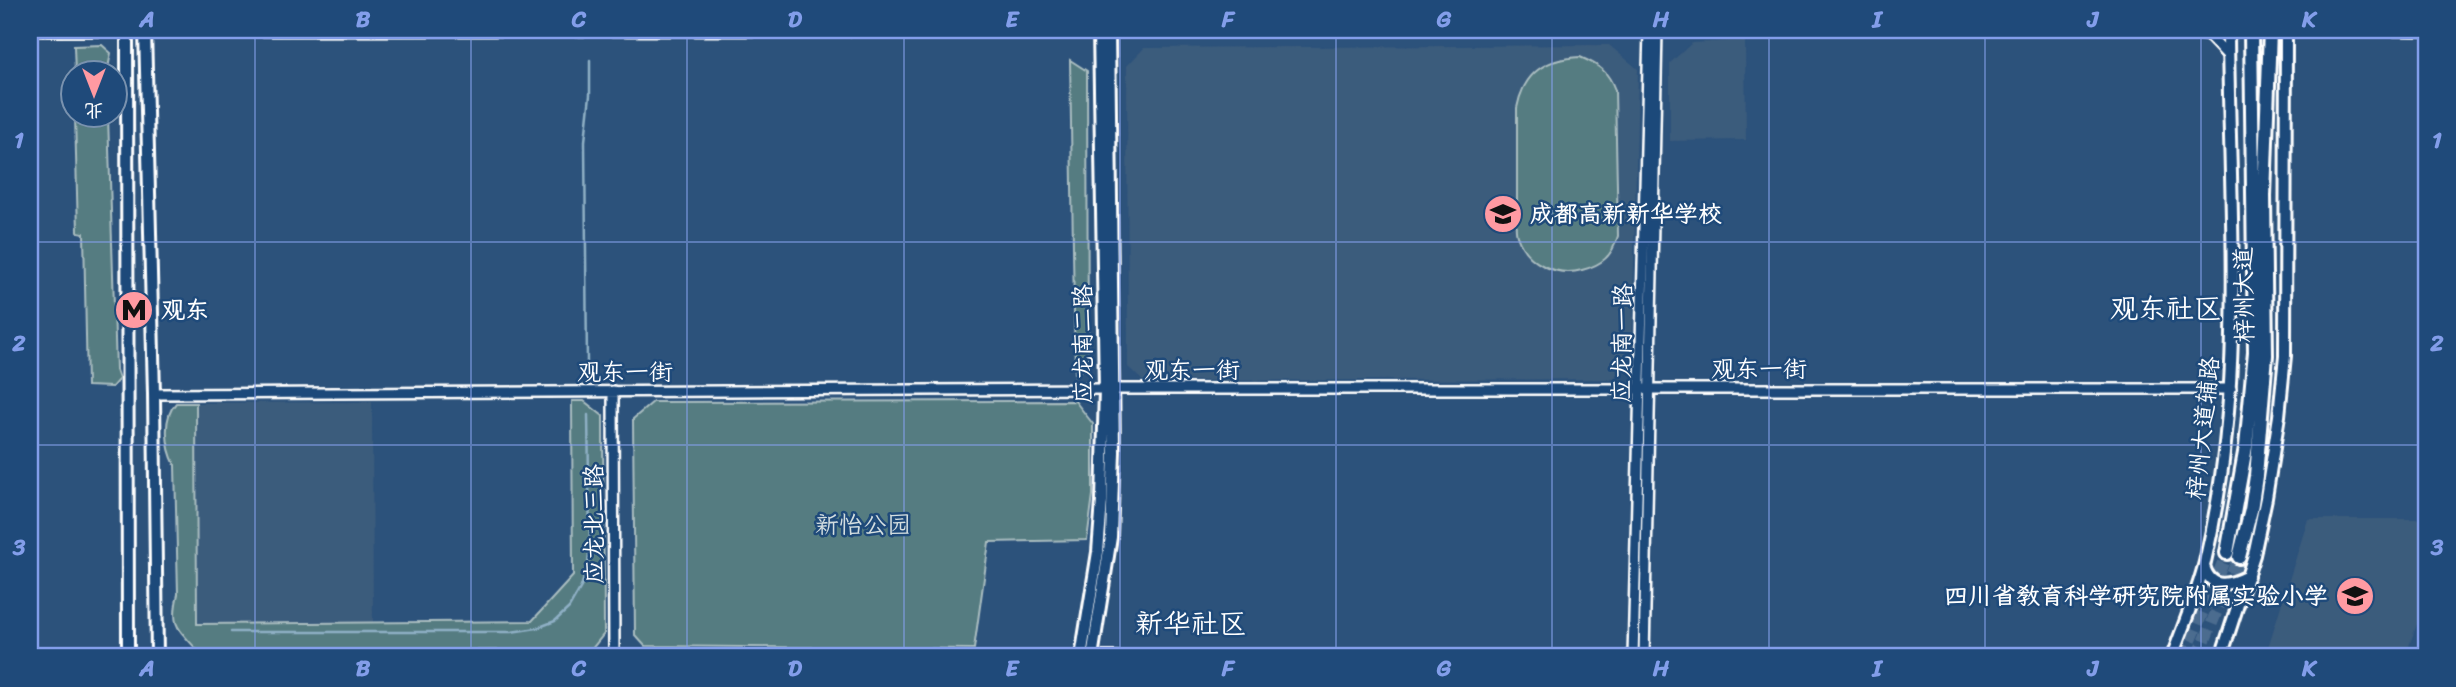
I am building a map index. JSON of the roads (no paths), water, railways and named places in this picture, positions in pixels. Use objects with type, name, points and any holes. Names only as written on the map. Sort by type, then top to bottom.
[{"type":"highway","name":"梓州大道","points":[[2251,30],[2255,352],[2233,555],[2251,510],[2266,355],[2264,196],[2270,30]]},
{"type":"main road","points":[[127,30],[128,657]]},
{"type":"main road","points":[[145,30],[157,657]]},
{"type":"main road","name":"应龙南二路","points":[[1082,657],[1098,552],[1110,389],[1099,30]]},
{"type":"main road","name":"应龙南二路","points":[[1092,657],[1111,537],[1110,30]]},
{"type":"main road","name":"梓州大道辅路","points":[[2172,657],[2204,566],[2219,490],[2231,389],[2232,153],[2228,30]]},
{"type":"main road","points":[[2221,657],[2248,576],[2268,487],[2279,416],[2285,356],[2286,30]]},
{"type":"main road","points":[[2204,566],[2210,579],[2219,584],[2232,584],[2248,576]]},
{"type":"street","points":[[30,31],[1275,30]]},
{"type":"street","name":"应龙南一路","points":[[1644,657],[1650,30]]},
{"type":"street","name":"应龙南一路","points":[[1633,657],[1657,30]]},
{"type":"street","points":[[2186,30],[2209,36],[2228,56]]},
{"type":"street","points":[[2342,30],[2426,31]]},
{"type":"street","name":"观东一街","points":[[154,394],[1110,389],[2231,389]]},
{"type":"street","name":"应龙北三路","points":[[613,391],[614,657]]},
{"type":"street","points":[[1082,657],[1117,657]]},
{"type":"waterway","points":[[587,365],[585,141],[590,95],[590,60]]},
{"type":"waterway","points":[[231,632],[511,632],[537,628],[555,621],[569,608],[581,587],[588,565],[588,415]]},
{"type":"tunnel","points":[[2184,657],[2227,553]]},
{"type":"tunnel","points":[[2198,657],[2239,557]]},
{"type":"place","name":"成都高新新华学校","points":[[1503,214]]},
{"type":"place","name":"观东","points":[[134,310]]},
{"type":"place","name":"四川省教育科学研究院附属实验小学","points":[[2355,596]]},
{"type":"district","name":"观东社区","points":[[2166,308]]},
{"type":"district","name":"新华社区","points":[[1191,623]]},
{"type":"park label","name":"新怡公园","points":[[863,525]]}]
